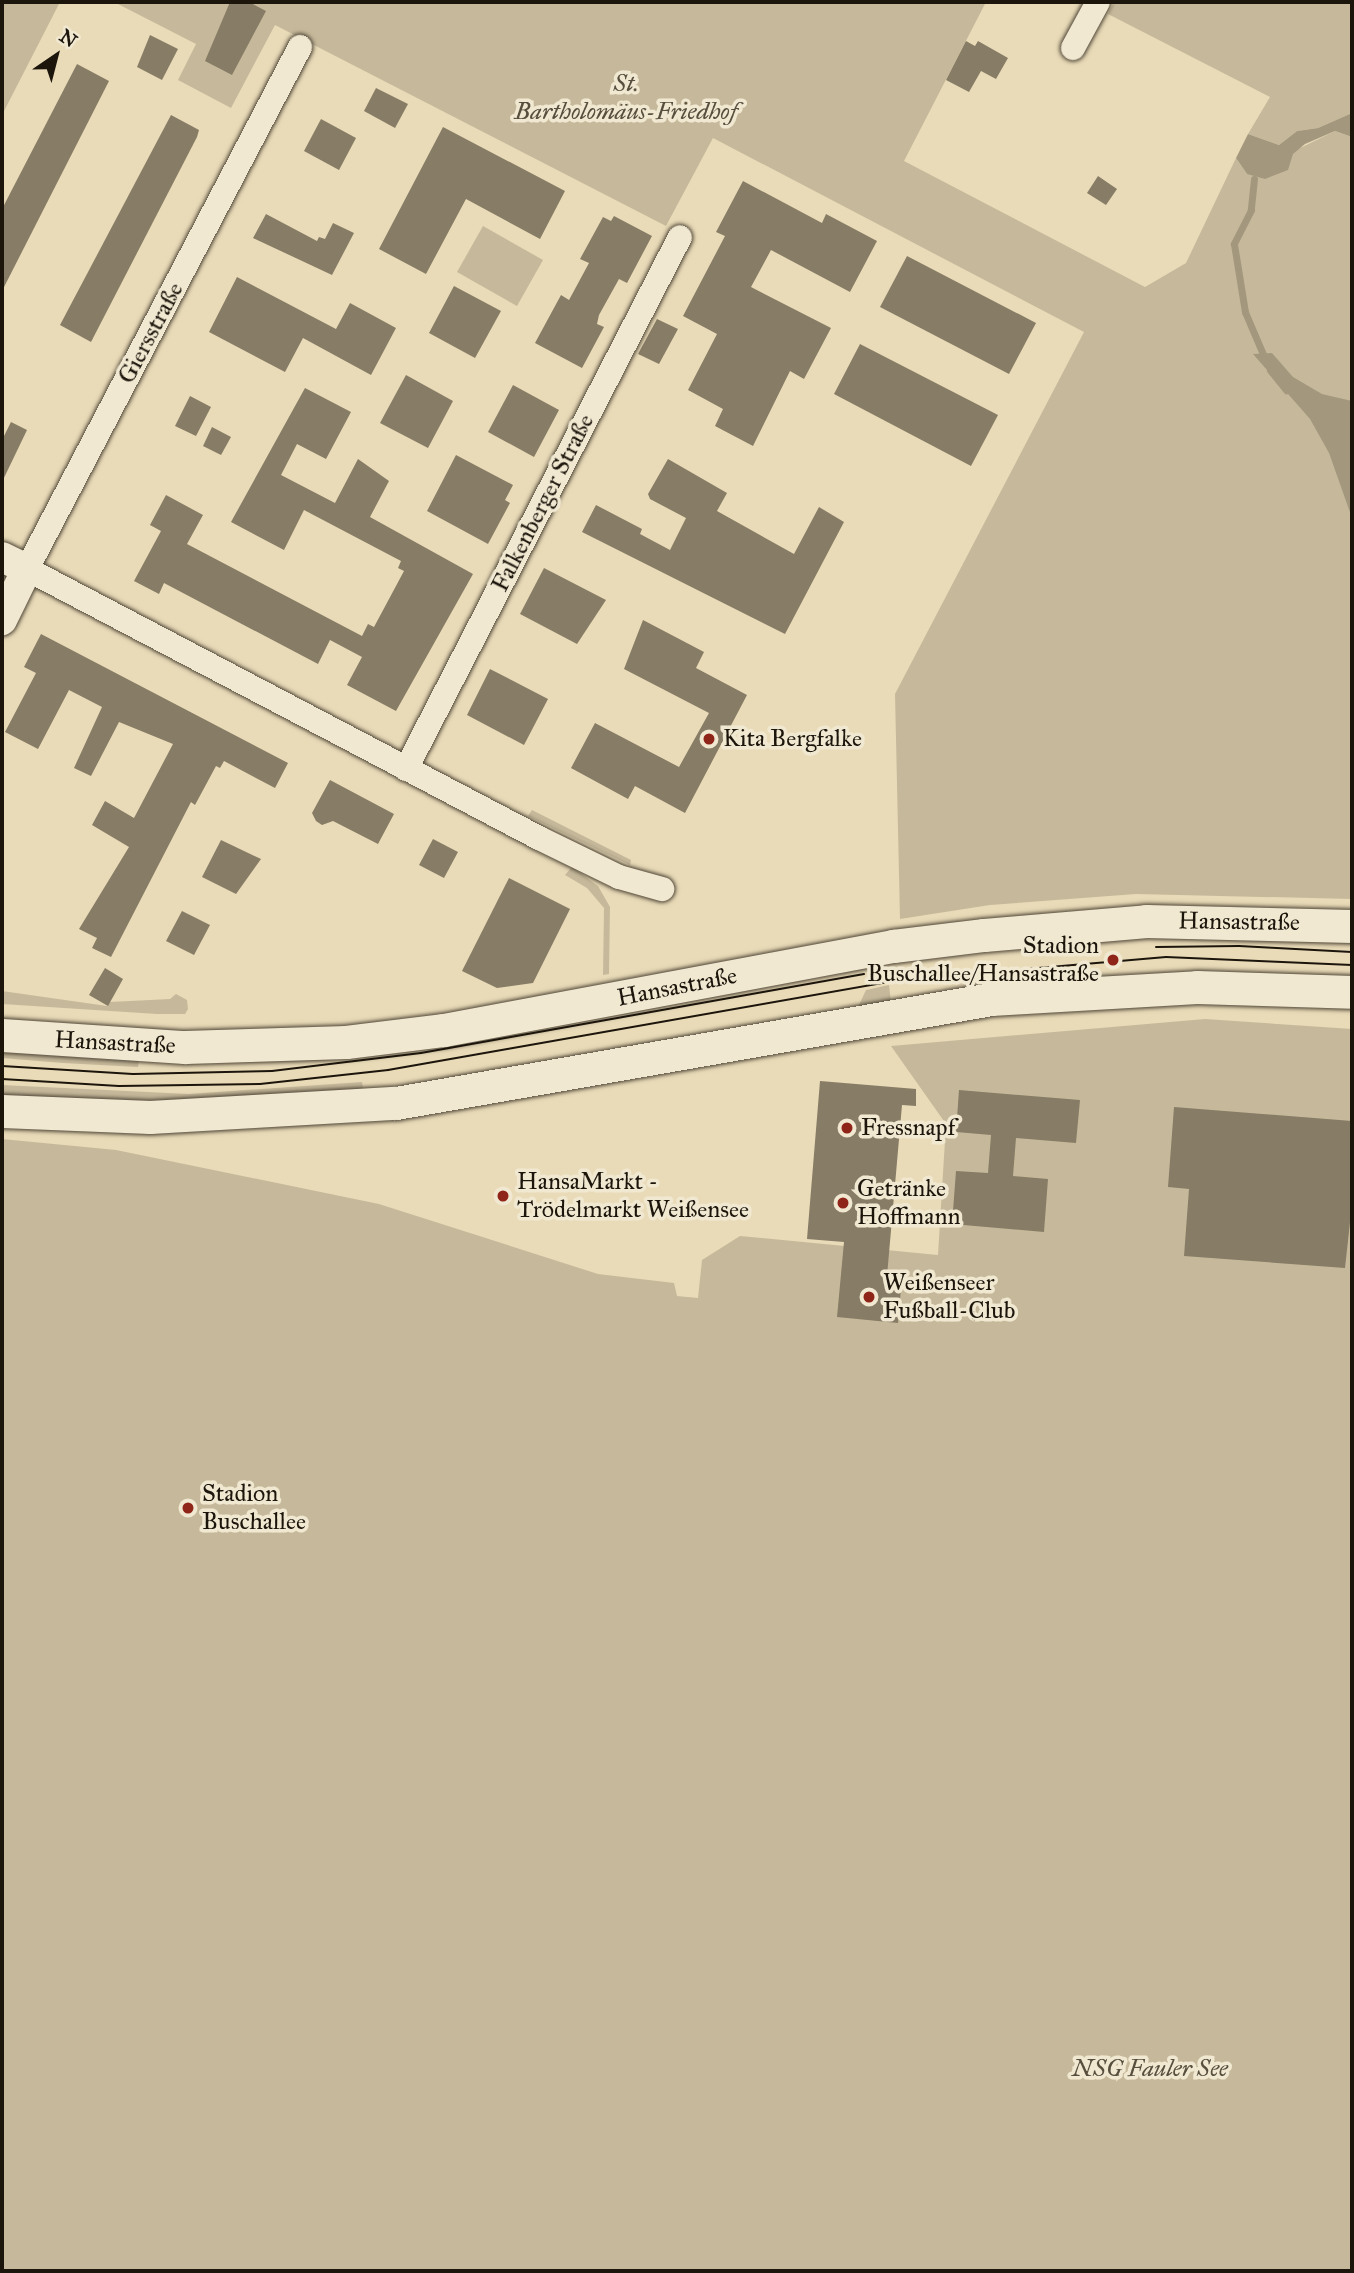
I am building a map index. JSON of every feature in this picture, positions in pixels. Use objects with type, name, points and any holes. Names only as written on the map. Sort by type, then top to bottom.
[{"type":"main road","name":"Hansastraße","points":[[2,1035],[185,1047],[346,1042],[506,1019],[893,946],[984,935],[1146,921],[1352,926]]},
{"type":"main road","points":[[2,1111],[150,1117],[396,1103],[991,999],[1175,987],[1352,992]]},
{"type":"street","points":[[1073,48],[1098,2]]},
{"type":"street","name":"Giersstraße","points":[[2,620],[14,563],[300,47]]},
{"type":"street","name":"Falkenberger Straße","points":[[406,769],[680,237]]},
{"type":"street","points":[[14,563],[406,769],[619,877],[662,889]]},
{"type":"green space","points":[[2,2],[60,2],[2,115]]},
{"type":"green space","name":"St. Bartholomäus-Friedhof","points":[[114,2],[986,2],[904,161],[1145,287],[1186,263],[1236,158],[1247,174],[1335,131],[1352,137],[1352,899],[1136,894],[990,905],[900,919],[895,694],[1084,332],[713,138],[666,226],[275,25],[231,108],[178,80],[196,44]]},
{"type":"green space","points":[[1114,2],[1352,2],[1352,113],[1318,128],[1297,131],[1279,145],[1248,134],[1270,97],[1108,14]]},
{"type":"green space","points":[[483,226],[543,260],[517,306],[457,272]]},
{"type":"green space","points":[[532,810],[631,860],[630,865],[528,816]]},
{"type":"green space","points":[[572,867],[598,886],[610,907],[609,974],[603,975],[604,908],[587,888],[565,875]]},
{"type":"green space","points":[[889,985],[891,1002],[858,1007],[866,990]]},
{"type":"green space","points":[[2,991],[107,1006],[110,1002],[170,999],[176,994],[187,1000],[188,1009],[185,1014],[157,1014],[2,1004]]},
{"type":"green space","name":"NSG Fauler See","points":[[1205,1019],[1352,1029],[1352,2271],[2,2271],[2,1139],[116,1150],[379,1204],[598,1274],[674,1283],[677,1296],[698,1298],[702,1260],[740,1236],[938,1255],[946,1124],[891,1046]]},
{"type":"green space","points":[[2,1051],[139,1059],[138,1067],[63,1063],[2,1058]]},
{"type":"green space","points":[[362,1082],[364,1094],[228,1102],[2,1097],[2,1085],[189,1094]]},
{"type":"shaded area","points":[[1352,113],[1352,137],[1335,131],[1305,144],[1293,154],[1288,170],[1265,179],[1247,174],[1236,158],[1248,134],[1279,145],[1297,131],[1318,128]]},
{"type":"shaded area","points":[[1272,353],[1293,377],[1322,394],[1352,401],[1352,518],[1329,453],[1310,419],[1253,354]]},
{"type":"building","points":[[230,2],[249,2],[266,11],[232,75],[205,61]]},
{"type":"building","points":[[150,35],[178,49],[162,80],[137,67]]},
{"type":"building","points":[[966,41],[975,46],[978,41],[1008,58],[996,79],[981,71],[969,92],[946,80]]},
{"type":"building","points":[[77,64],[109,81],[2,291],[2,209]]},
{"type":"building","points":[[376,88],[408,104],[395,128],[364,111]]},
{"type":"building","points":[[171,115],[199,130],[197,137],[91,342],[60,325]]},
{"type":"building","points":[[321,119],[356,138],[339,170],[304,151]]},
{"type":"building","points":[[443,127],[565,191],[540,239],[466,199],[426,274],[379,249]]},
{"type":"building","points":[[1098,176],[1117,189],[1106,205],[1087,193]]},
{"type":"building","points":[[743,181],[822,223],[826,214],[877,241],[850,292],[771,250],[751,287],[831,328],[804,379],[790,371],[753,446],[715,426],[723,409],[688,390],[717,334],[683,316],[725,236],[716,232]]},
{"type":"building","points":[[266,214],[317,241],[319,237],[325,239],[333,223],[354,233],[332,275],[253,238]]},
{"type":"building","points":[[614,216],[652,236],[627,283],[619,279],[599,315],[597,324],[604,327],[582,368],[535,343],[561,295],[569,300],[589,263],[580,259],[603,217],[611,221]]},
{"type":"building","points":[[907,256],[1036,323],[1009,374],[880,307]]},
{"type":"building","points":[[237,277],[336,329],[350,303],[396,328],[371,375],[303,338],[285,372],[209,332]]},
{"type":"building","points":[[454,286],[501,311],[475,358],[429,333]]},
{"type":"building","points":[[657,319],[678,329],[659,364],[638,354]]},
{"type":"building","points":[[860,344],[998,415],[971,466],[834,394]]},
{"type":"building","points":[[406,375],[453,401],[428,448],[380,423]]},
{"type":"building","points":[[513,385],[559,410],[534,457],[488,432]]},
{"type":"building","points":[[305,388],[351,412],[326,459],[297,444],[281,475],[335,503],[358,459],[389,481],[370,517],[473,574],[396,711],[347,685],[362,657],[330,640],[318,664],[164,583],[159,594],[134,581],[161,531],[150,525],[166,495],[203,515],[187,544],[362,636],[368,624],[374,627],[404,571],[398,568],[401,561],[304,510],[284,550],[231,522]]},
{"type":"building","points":[[190,396],[211,407],[196,436],[175,426]]},
{"type":"building","points":[[11,422],[27,430],[2,482],[2,440]]},
{"type":"building","points":[[212,427],[231,437],[221,455],[203,446]]},
{"type":"building","points":[[456,455],[513,485],[505,500],[510,503],[488,544],[427,511]]},
{"type":"building","points":[[668,459],[727,493],[717,511],[794,554],[819,507],[844,522],[785,634],[582,532],[596,505],[642,529],[640,534],[670,550],[686,518],[650,499],[648,494]]},
{"type":"building","points":[[544,568],[606,600],[577,644],[520,614]]},
{"type":"building","points":[[643,620],[704,652],[696,668],[747,695],[685,813],[635,786],[628,799],[571,768],[595,723],[679,767],[709,713],[624,669]]},
{"type":"building","points":[[41,634],[288,763],[275,788],[224,761],[220,768],[216,766],[195,805],[191,802],[111,957],[92,948],[97,938],[79,929],[129,847],[92,825],[105,801],[134,818],[173,744],[119,722],[91,776],[74,768],[102,707],[69,690],[38,749],[5,732],[36,673],[24,667]]},
{"type":"building","points":[[490,669],[548,699],[524,745],[467,715]]},
{"type":"building","points":[[330,780],[394,814],[378,844],[333,821],[322,825],[316,821],[312,813]]},
{"type":"building","points":[[433,839],[458,852],[444,878],[419,865]]},
{"type":"building","points":[[221,840],[261,859],[236,894],[202,877]]},
{"type":"building","points":[[509,878],[570,909],[533,983],[497,988],[462,971]]},
{"type":"building","points":[[182,911],[210,925],[194,955],[166,941]]},
{"type":"building","points":[[105,968],[123,979],[108,1006],[89,995]]},
{"type":"building","points":[[820,1081],[916,1089],[916,1106],[902,1105],[887,1276],[902,1277],[898,1323],[837,1317],[844,1242],[807,1239]]},
{"type":"building","points":[[959,1090],[1080,1100],[1076,1143],[1016,1138],[1013,1176],[1048,1179],[1044,1232],[952,1224],[956,1171],[988,1173],[991,1135],[956,1132]]},
{"type":"building","points":[[1174,1107],[1352,1121],[1352,1204],[1345,1268],[1184,1256],[1189,1189],[1168,1187]]},
{"type":"waterway","points":[[1254,179],[1251,210],[1234,244],[1245,312],[1265,359]]},
{"type":"waterway","points":[[1270,370],[1286,390]]},
{"type":"tram line","points":[[1156,947],[1239,946],[1352,952]]},
{"type":"tram line","points":[[2,1079],[119,1086],[260,1084],[388,1070],[899,980],[1166,957],[1352,965]]},
{"type":"tram line","points":[[2,1066],[133,1074],[272,1071],[421,1053],[864,974]]},
{"type":"place","name":"Kita Bergfalke","points":[[709,739]]},
{"type":"place","name":"Stadion Buschallee/Hansastraße","points":[[1113,960]]},
{"type":"place","name":"Fressnapf","points":[[847,1128]]},
{"type":"place","name":"HansaMarkt - Trödelmarkt Weißensee","points":[[503,1196]]},
{"type":"place","name":"Getränke Hoffmann","points":[[843,1203]]},
{"type":"place","name":"Weißenseer Fußball-Club","points":[[869,1297]]},
{"type":"place","name":"Stadion Buschallee","points":[[188,1508]]}]
